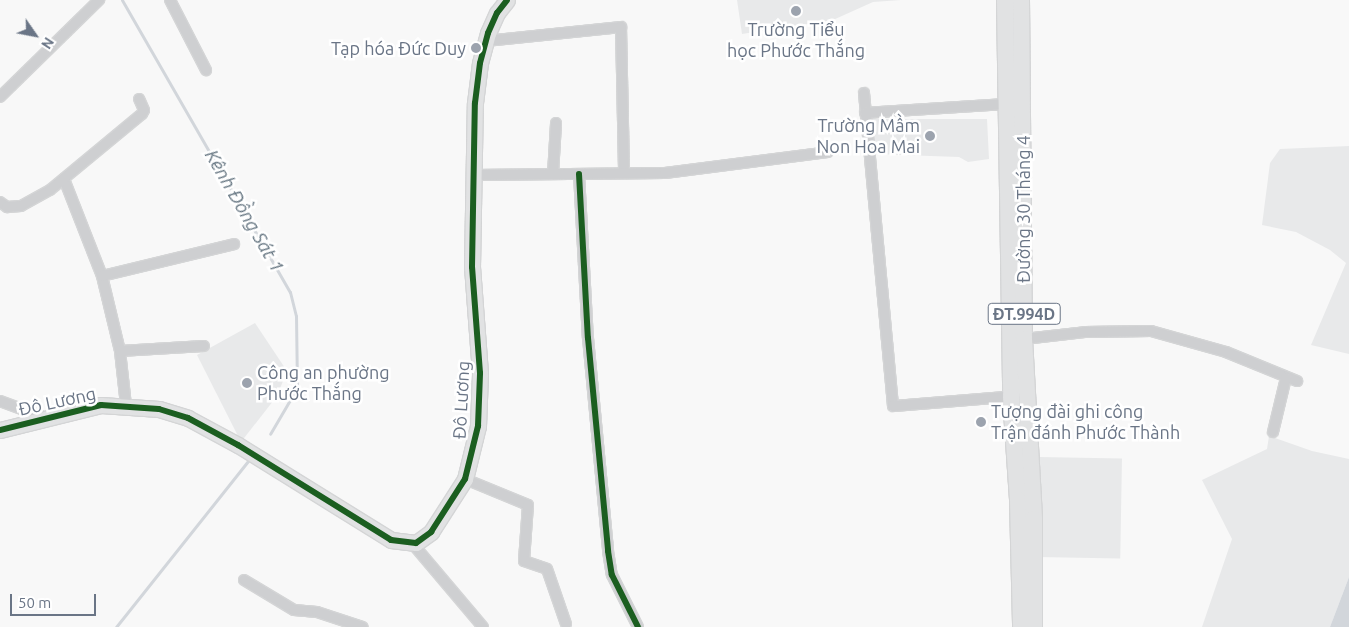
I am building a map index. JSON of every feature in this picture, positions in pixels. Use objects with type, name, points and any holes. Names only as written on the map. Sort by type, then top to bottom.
[{"type":"main road","name":"Đường 30 Tháng 4","points":[[1005,0],[1005,147],[1034,627]]},
{"type":"main road","name":"Đường 30 Tháng 4","points":[[1017,340],[1023,148],[1021,0]]},
{"type":"main road","points":[[1005,147],[1023,148]]},
{"type":"main road","name":"Đường 30 Tháng 4","points":[[1021,627],[1025,498]]},
{"type":"street","points":[[0,97],[99,0]]},
{"type":"street","points":[[170,0],[206,70]]},
{"type":"street","name":"Đô Lương","points":[[0,430],[44,417],[100,405],[126,405],[159,409],[205,426],[391,540],[412,543],[431,532],[465,479],[478,426],[480,373],[472,267],[475,103],[480,63],[486,40],[497,12],[505,1]]},
{"type":"street","points":[[486,40],[621,27],[624,172]]},
{"type":"street","points":[[864,93],[893,406],[1019,396]]},
{"type":"street","points":[[0,202],[6,208],[21,206],[50,190],[142,114],[144,110],[139,99]]},
{"type":"street","points":[[865,113],[1005,104]]},
{"type":"street","points":[[554,174],[556,123]]},
{"type":"street","points":[[473,175],[666,172],[828,152]]},
{"type":"street","points":[[579,174],[588,338],[608,551],[612,575],[638,627]]},
{"type":"street","points":[[64,179],[102,276],[120,351],[126,405]]},
{"type":"street","points":[[102,276],[234,244]]},
{"type":"street","points":[[1017,340],[1085,332],[1151,331],[1226,352],[1297,381]]},
{"type":"street","points":[[120,351],[204,346]]},
{"type":"street","points":[[1273,432],[1286,378]]},
{"type":"street","points":[[0,401],[44,417]]},
{"type":"street","points":[[465,479],[528,505],[524,560],[547,569],[566,624]]},
{"type":"street","points":[[412,543],[484,627]]},
{"type":"street","points":[[244,580],[294,610],[317,612],[363,627]]},
{"type":"shaded area","name":"Trường Tiểu học Phước Thắng","points":[[737,0],[901,0],[873,2],[833,20],[742,34]]},
{"type":"shaded area","name":"Trường Mầm Non Hoa Mai","points":[[871,119],[987,119],[989,159],[968,162],[959,157],[874,154]]},
{"type":"shaded area","points":[[1349,146],[1349,354],[1311,345],[1346,263],[1330,250],[1296,232],[1262,225],[1270,163],[1280,149]]},
{"type":"shaded area","name":"Công an phường Phước Thắng","points":[[255,323],[287,371],[277,396],[241,442],[197,355]]},
{"type":"shaded area","points":[[1269,436],[1312,451],[1349,459],[1349,577],[1330,627],[1202,627],[1232,539],[1202,480],[1267,449]]},
{"type":"shaded area","points":[[1039,457],[1122,458],[1120,558],[1037,557]]},
{"type":"shaded area","points":[[1349,577],[1349,627],[1330,627]]},
{"type":"waterway","name":"Kênh Đồng Sát 1","points":[[122,0],[290,292],[296,316],[297,388],[270,434]]},
{"type":"waterway","name":"Kênh Đồng Sát 1","points":[[116,627],[249,460]]},
{"type":"cycle path","points":[[0,430],[101,405],[159,409],[188,418],[238,445],[391,540],[416,543],[431,532],[465,479],[478,426],[480,373],[472,267],[475,103],[480,63],[488,33],[497,13],[507,0]]},
{"type":"cycle path","points":[[579,174],[588,338],[608,551],[612,575],[638,627]]},
{"type":"place","name":"Trường Tiểu học Phước Thắng","points":[[796,11]]},
{"type":"place","name":"Tạp hóa Đức Duy","points":[[476,48]]},
{"type":"place","name":"Trường Mầm Non Hoa Mai","points":[[930,136]]},
{"type":"place","name":"Công an phường Phước Thắng","points":[[247,383]]},
{"type":"place","name":"Tượng đài ghi công Trận đánh Phước Thành","points":[[981,422]]}]
